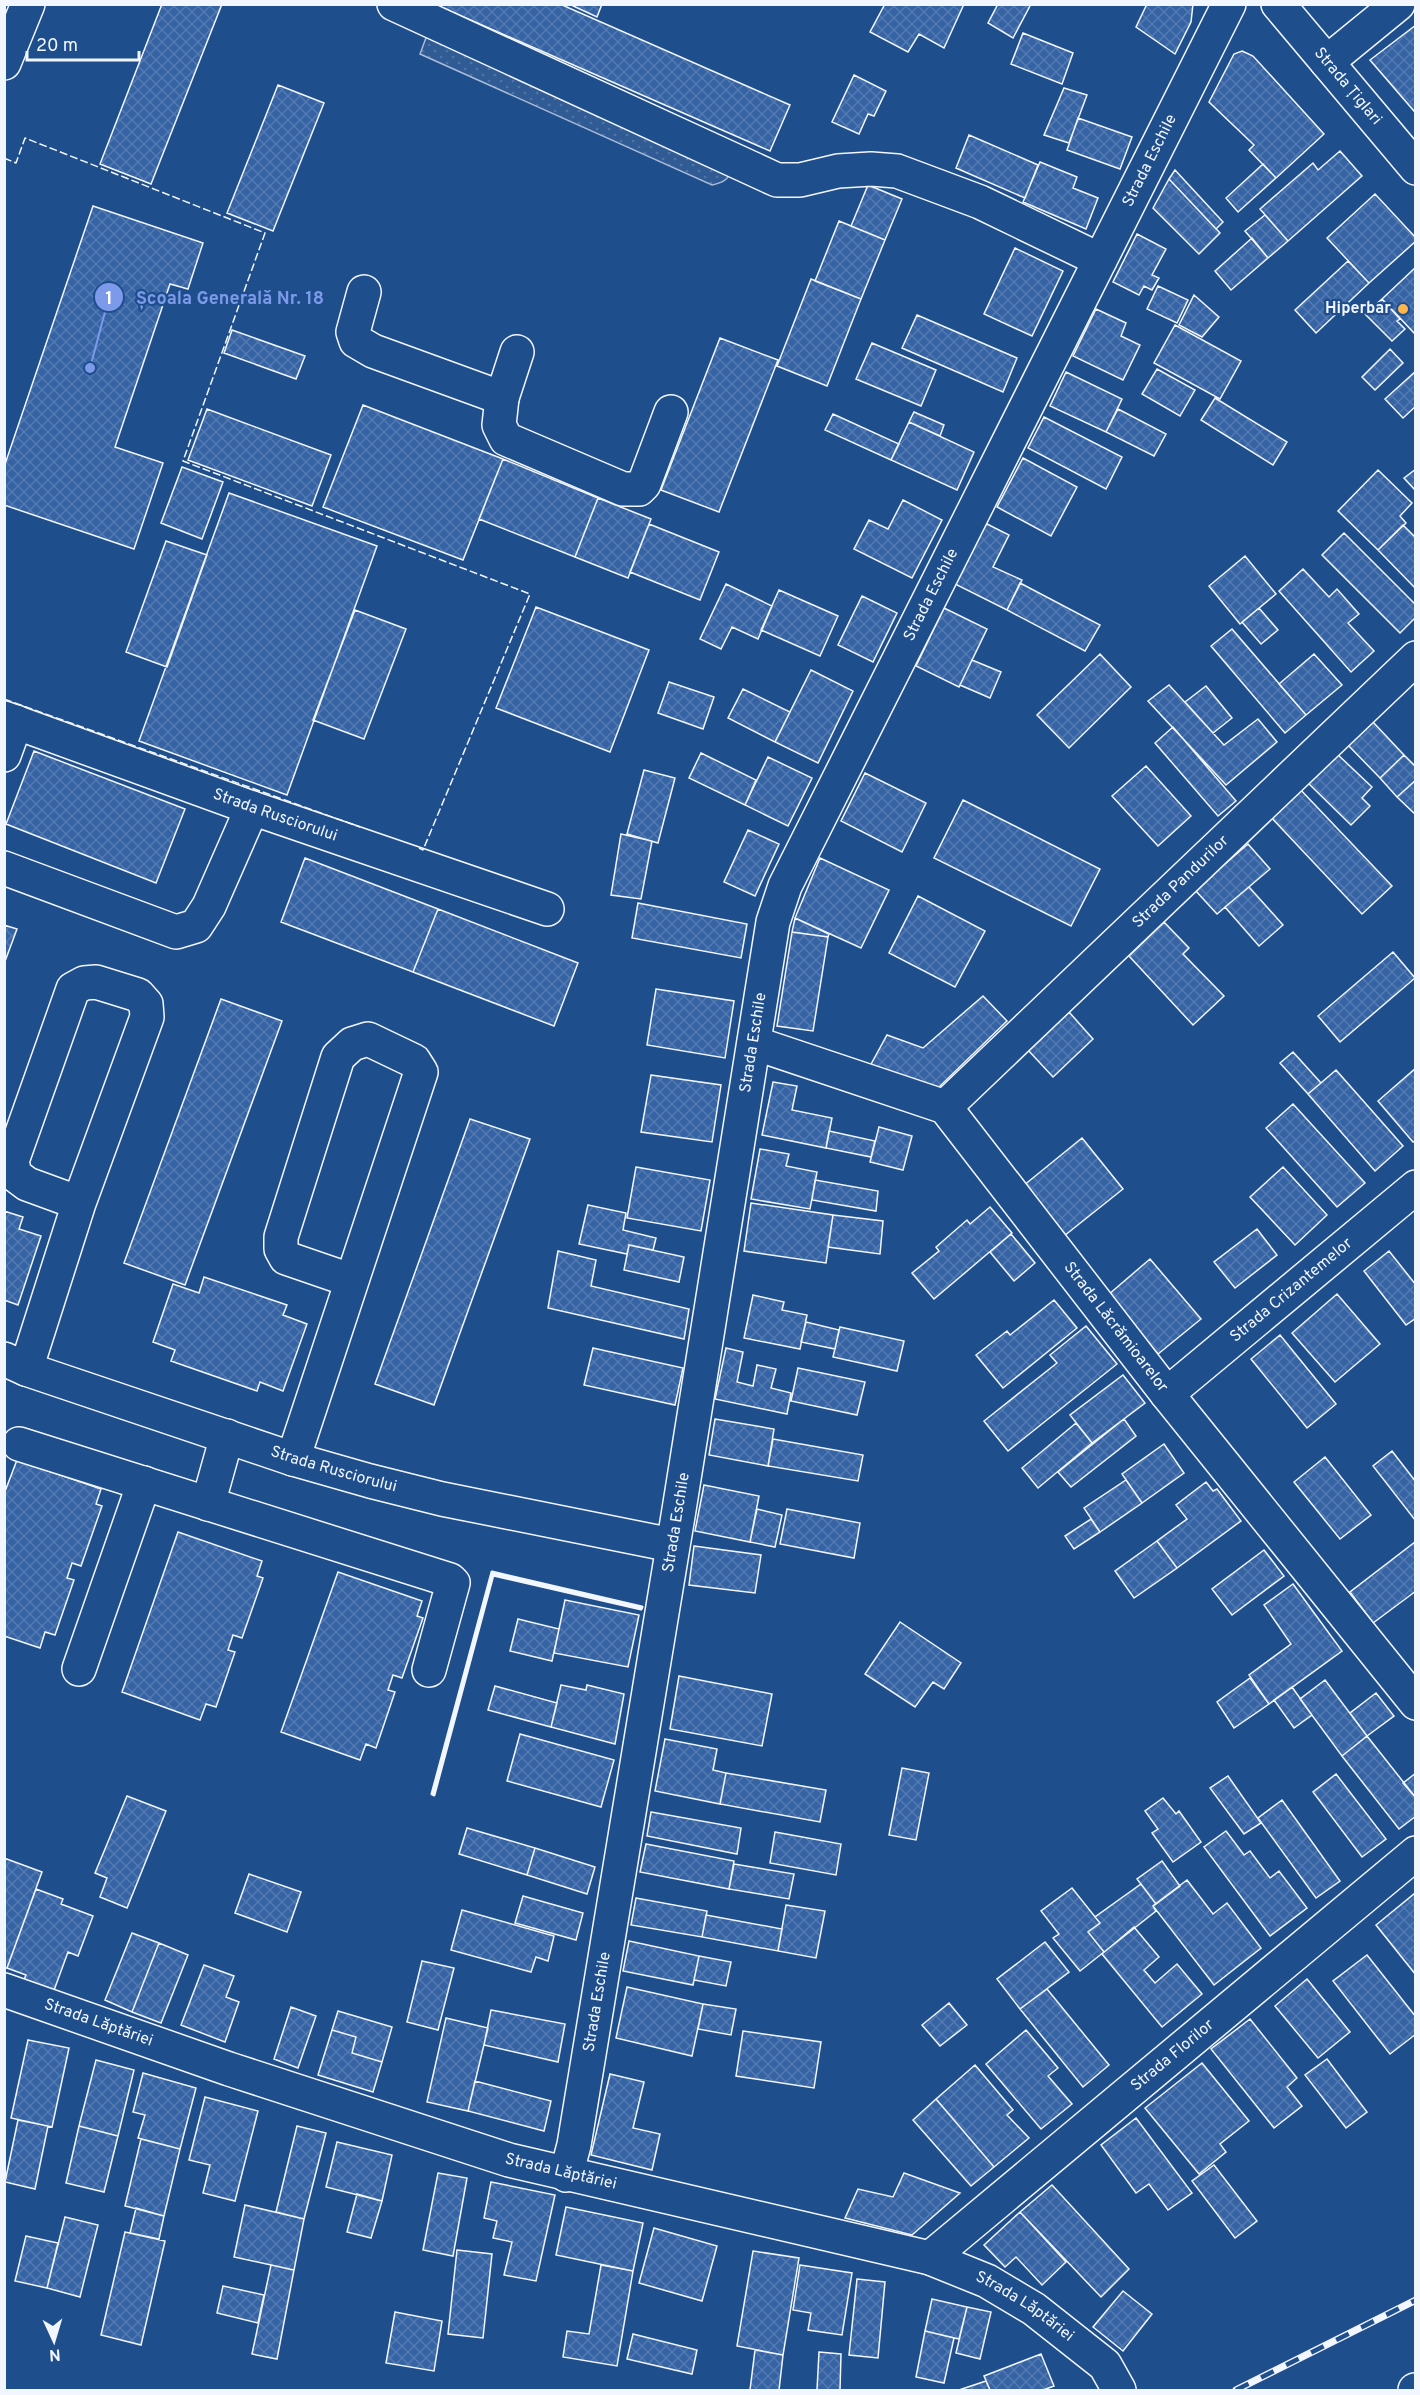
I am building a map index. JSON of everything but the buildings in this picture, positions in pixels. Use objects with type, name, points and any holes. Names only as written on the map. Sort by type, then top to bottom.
[{"type":"street","points":[[4,63],[28,4]]},
{"type":"street","points":[[394,4],[777,180],[800,180],[838,171],[871,169],[897,171],[980,202],[1100,260]]},
{"type":"street","name":"Strada Eschile","points":[[567,2175],[574,2145],[773,922],[785,886],[1229,4]]},
{"type":"street","name":"Strada Țiglari","points":[[1278,4],[1416,168]]},
{"type":"street","points":[[1327,62],[1398,4]]},
{"type":"street","points":[[364,292],[353,332],[356,341],[373,351],[502,398]]},
{"type":"street","points":[[517,352],[502,398],[499,425],[506,439],[623,489],[639,489],[644,484],[671,412]]},
{"type":"street","name":"Strada Pandurilor","points":[[945,1107],[1416,658]]},
{"type":"street","points":[[4,755],[10,720]]},
{"type":"street","name":"Strada Rusciorului","points":[[10,720],[252,808],[547,909]]},
{"type":"street","points":[[4,868],[176,932],[196,926],[209,906],[252,808]]},
{"type":"street","points":[[15,1364],[80,1203],[147,1017],[146,1004],[138,995],[96,982],[84,983],[73,989],[12,1161],[15,1175],[27,1184],[80,1203]]},
{"type":"street","points":[[292,1459],[421,1072],[414,1060],[368,1039],[352,1044],[338,1057],[281,1238],[281,1249],[286,1258],[350,1280]]},
{"type":"street","points":[[754,1043],[945,1107]]},
{"type":"street","name":"Strada Lăcrămioarelor","points":[[945,1107],[1167,1394],[1416,1703]]},
{"type":"street","name":"Strada Crizantemelor","points":[[1167,1394],[1416,1187]]},
{"type":"street","name":"Strada Rusciorului","points":[[15,1364],[292,1459],[442,1499],[672,1545]]},
{"type":"street","points":[[208,1504],[227,1436]]},
{"type":"street","points":[[19,1444],[450,1580],[453,1583],[429,1670]]},
{"type":"street","points":[[79,1669],[144,1484]]},
{"type":"street","name":"Strada Florilor","points":[[930,2258],[1416,1853]]},
{"type":"street","name":"Strada Lăptăriei","points":[[4,1990],[229,2069],[510,2160],[930,2258],[987,2281],[1034,2309],[1112,2378]]},
{"type":"shaded area","points":[[427,35],[731,172],[728,178],[712,185],[420,54]]},
{"type":"railway","points":[[1236,2390],[1416,2300]]},
{"type":"fence","points":[[4,158],[16,163],[25,138],[265,233],[183,461],[530,594],[423,850],[419,848]]},
{"type":"fence","points":[[4,699],[360,827]]},
{"type":"wall","points":[[492,1572],[642,1607],[641,1609],[493,1575],[434,1795],[432,1794],[492,1572]]},
{"type":"place","name":"Hiperbar","points":[[1403,309]]},
{"type":"place","name":"Școala Generală Nr. 18","points":[[90,368]]}]
